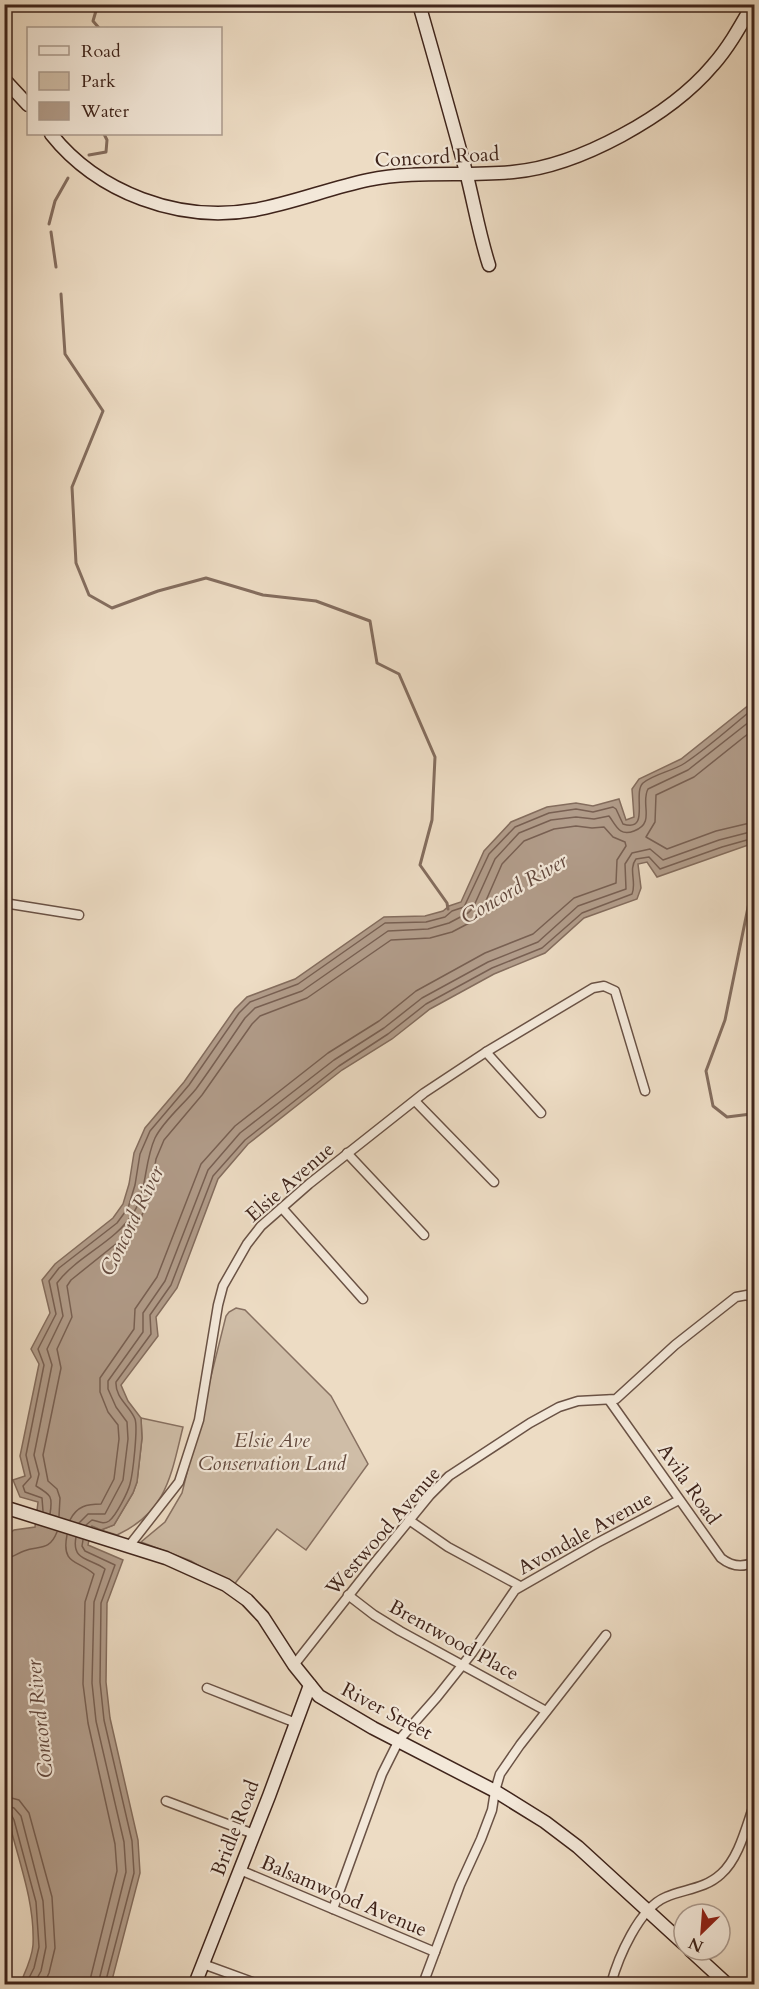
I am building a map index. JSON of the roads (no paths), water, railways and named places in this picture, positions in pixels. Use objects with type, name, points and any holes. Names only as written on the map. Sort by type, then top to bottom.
[{"type":"main road","points":[[419,4],[489,265]]},
{"type":"main road","name":"Concord Road","points":[[52,135],[67,152],[93,173],[119,189],[163,206],[192,211],[254,210],[368,180],[418,174],[510,173],[556,164],[587,153],[641,124],[678,99],[713,65],[753,4]]},
{"type":"main road","points":[[4,79],[27,104]]},
{"type":"main road","name":"River Street","points":[[4,1507],[129,1546],[193,1569],[237,1593],[263,1617],[309,1685],[331,1704],[532,1813],[565,1837],[672,1933]]},
{"type":"main road","name":"Bridle Road","points":[[195,1984],[309,1685]]},
{"type":"main road","points":[[703,1962],[727,1984]]},
{"type":"street","points":[[4,903],[79,915]]},
{"type":"street","name":"Elsie Avenue","points":[[129,1546],[179,1482],[199,1420],[223,1286],[246,1244],[261,1226],[347,1153],[415,1101],[486,1052],[584,993],[604,986],[615,991],[645,1091]]},
{"type":"street","points":[[486,1052],[541,1113]]},
{"type":"street","points":[[415,1101],[494,1182]]},
{"type":"street","points":[[347,1153],[424,1235]]},
{"type":"street","points":[[282,1208],[363,1299]]},
{"type":"street","name":"Westwood Avenue","points":[[294,1665],[348,1594],[449,1476],[530,1423],[559,1407],[572,1402],[616,1399],[623,1395],[675,1345],[736,1297],[743,1294],[753,1301]]},
{"type":"street","name":"Avila Road","points":[[609,1400],[724,1561],[740,1566],[754,1562]]},
{"type":"street","name":"Avondale Avenue","points":[[333,1909],[382,1774],[399,1740],[463,1664],[520,1586],[623,1528],[679,1500]]},
{"type":"street","points":[[409,1520],[448,1547],[520,1586]]},
{"type":"street","name":"Brentwood Place","points":[[348,1594],[374,1615],[400,1631],[546,1711]]},
{"type":"street","points":[[423,1984],[460,1885],[482,1839],[494,1806],[499,1778],[507,1763],[606,1635]]},
{"type":"street","points":[[207,1688],[296,1723]]},
{"type":"street","points":[[166,1801],[254,1834]]},
{"type":"street","points":[[611,1984],[624,1948],[648,1911],[661,1899],[698,1888],[720,1875],[735,1854],[754,1805]]},
{"type":"street","name":"Balsamwood Avenue","points":[[240,1870],[435,1952]]},
{"type":"street","points":[[203,1964],[258,1984]]},
{"type":"water","name":"Concord River","points":[[754,697],[754,843],[657,877],[647,862],[638,864],[641,888],[637,899],[584,918],[545,953],[494,974],[430,1009],[392,1039],[342,1070],[248,1144],[218,1179],[177,1288],[156,1317],[158,1336],[121,1385],[128,1401],[141,1418],[142,1438],[137,1482],[114,1525],[101,1530],[92,1526],[88,1545],[123,1560],[107,1603],[106,1682],[110,1718],[138,1840],[140,1873],[111,1984],[20,1984],[31,1955],[33,1929],[26,1883],[5,1815],[5,1537],[14,1530],[35,1527],[38,1502],[20,1497],[13,1480],[25,1476],[20,1456],[39,1364],[31,1349],[50,1313],[42,1280],[55,1264],[113,1218],[123,1204],[134,1153],[145,1128],[184,1082],[235,1009],[247,997],[295,979],[384,917],[425,916],[443,911],[461,902],[484,851],[511,822],[547,807],[576,803],[593,806],[619,799],[626,820],[634,817],[632,789],[639,779],[681,759],[750,704]]},
{"type":"waterway","points":[[98,4],[93,21],[98,27]]},
{"type":"waterway","points":[[89,155],[106,152],[107,140],[104,135]]},
{"type":"waterway","points":[[49,224],[55,201],[68,178]]},
{"type":"waterway","points":[[51,232],[56,267]]},
{"type":"waterway","name":"Concord River","points":[[61,294],[65,354],[103,411],[72,487],[76,563],[89,595],[112,608],[158,591],[206,578],[263,595],[316,601],[370,621],[377,663],[399,674],[435,757],[432,820],[420,865],[447,903],[448,909]]},
{"type":"waterway","points":[[748,842],[754,857]]},
{"type":"waterway","points":[[754,878],[725,1020],[706,1071],[713,1106],[727,1117],[751,1114],[754,1110]]},
{"type":"park label","name":"Elsie Ave Conservation Land","points":[[272,1452]]}]
